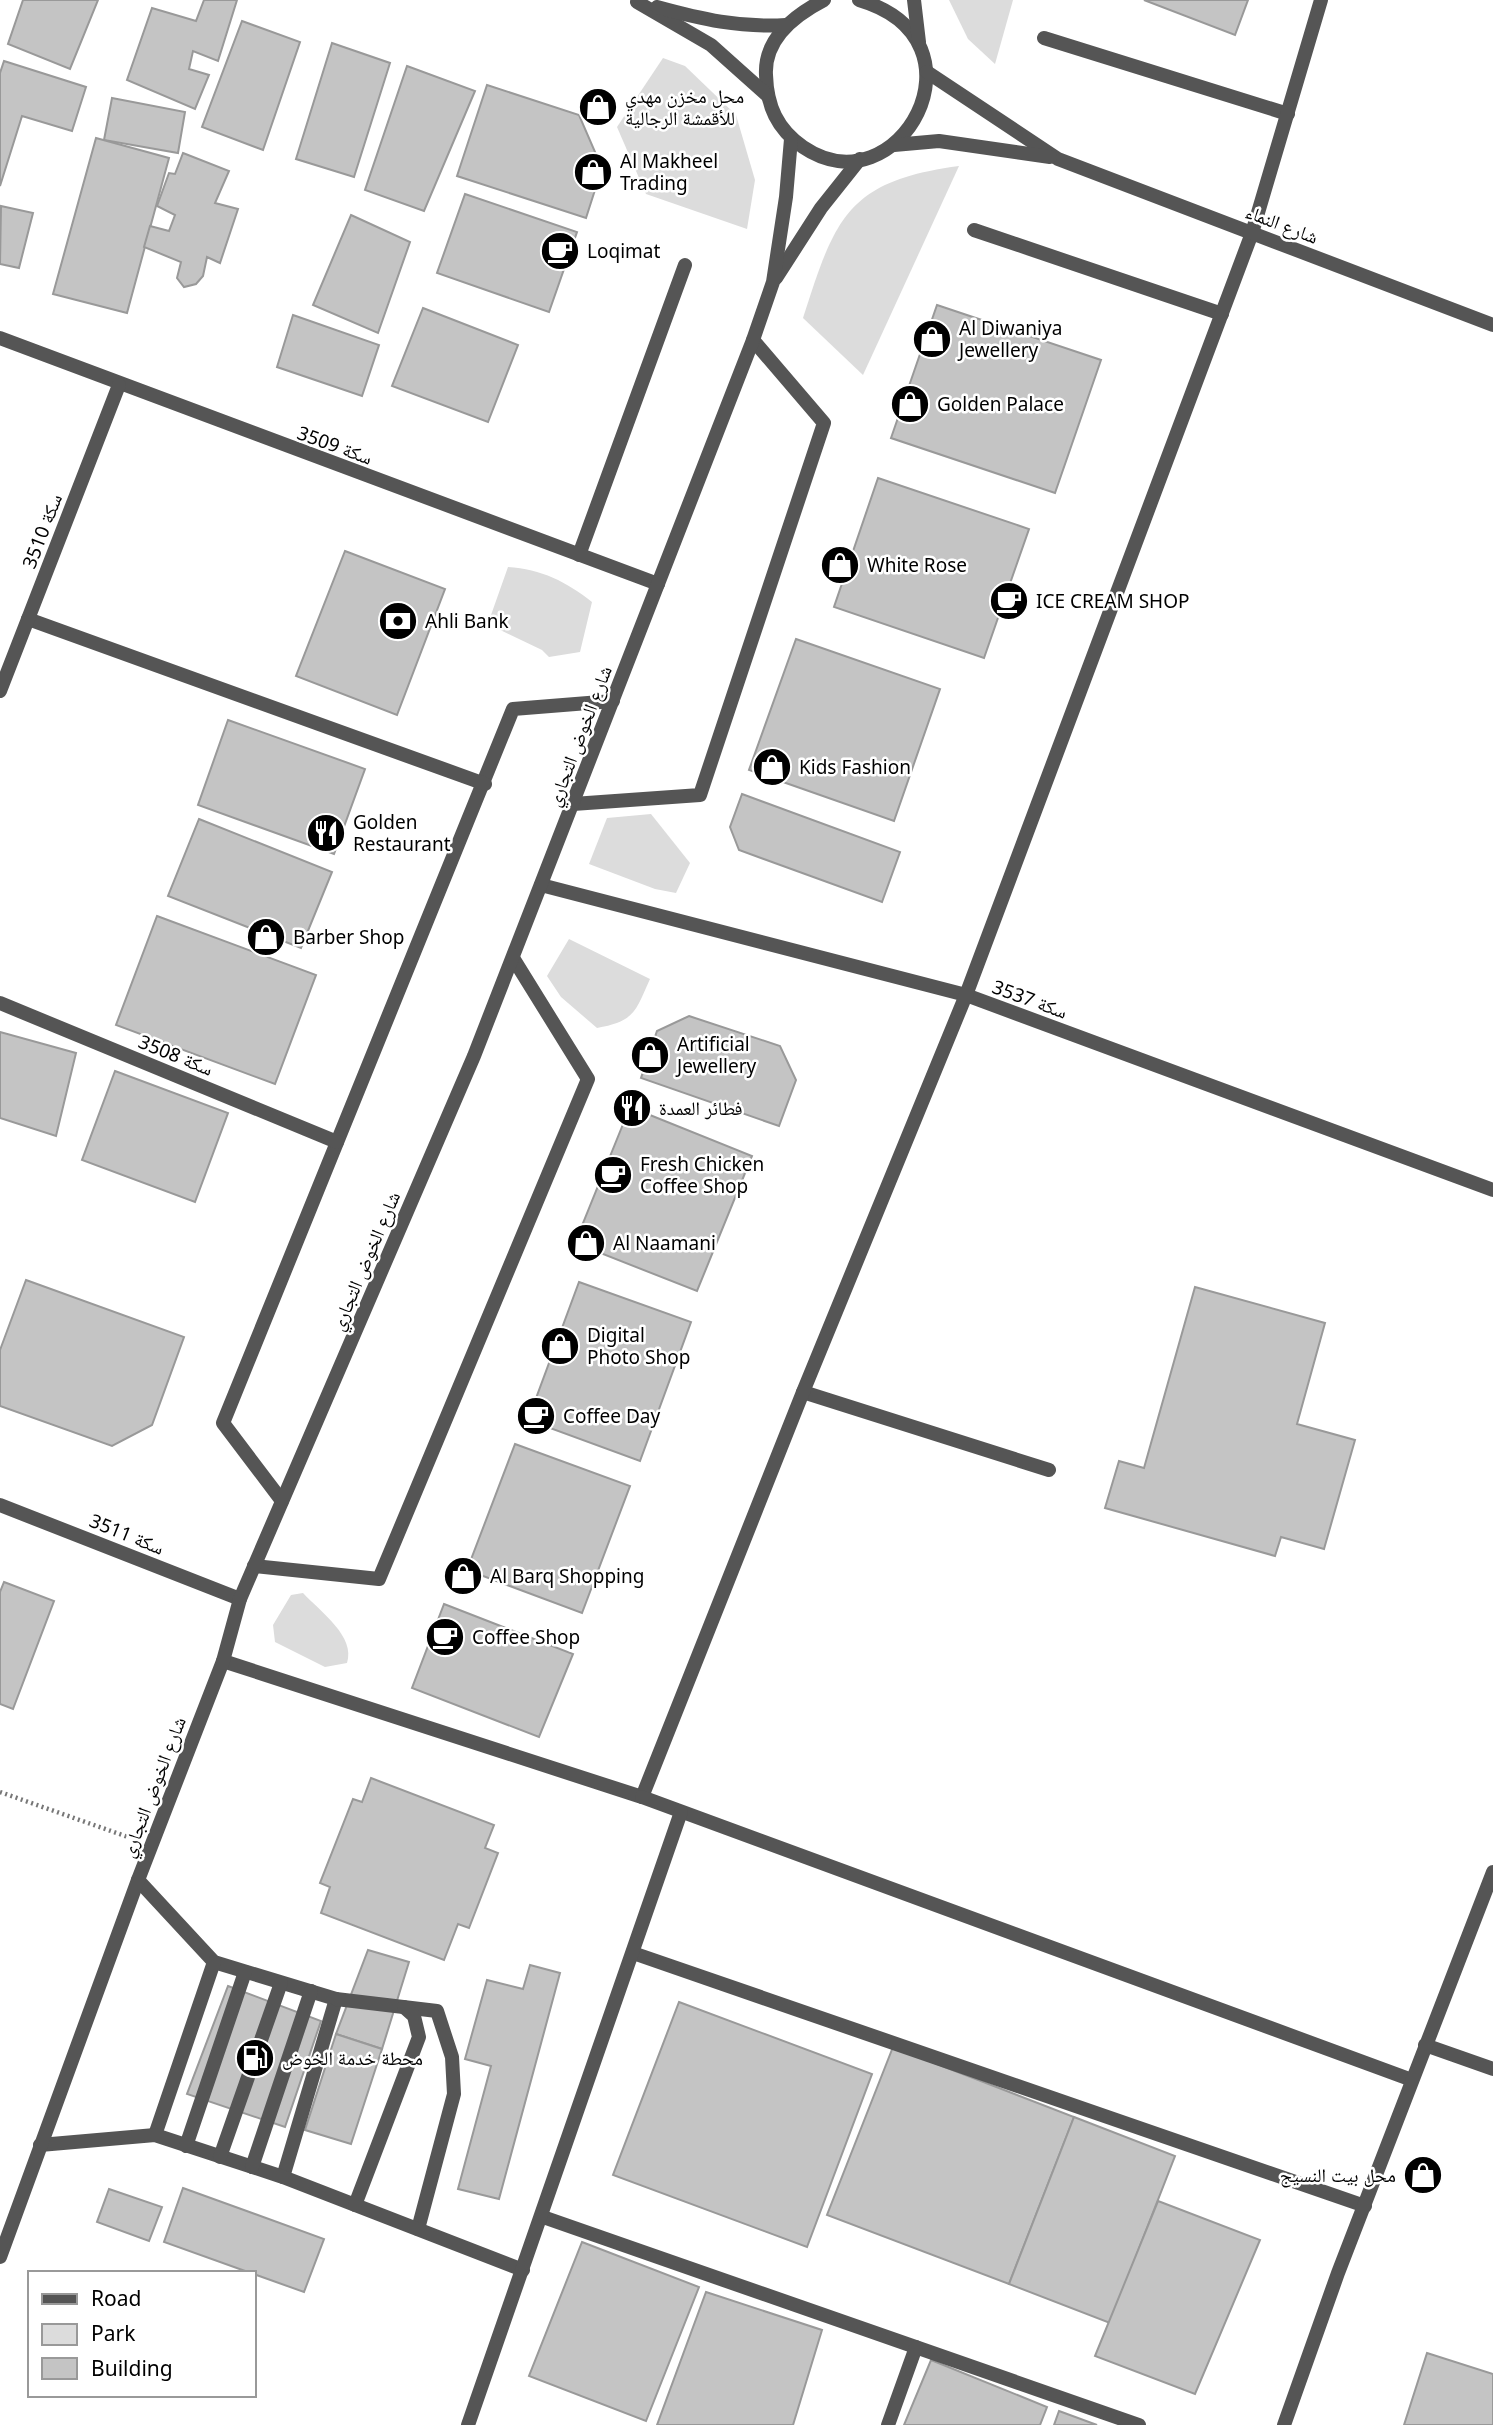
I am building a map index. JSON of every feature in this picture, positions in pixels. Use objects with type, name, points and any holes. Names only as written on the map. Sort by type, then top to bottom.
[{"type":"street","points":[[824,0],[786,25],[772,46],[765,70],[767,95],[775,120],[791,139],[812,153],[835,160],[860,159],[894,145],[913,125],[921,108],[927,72],[919,44],[914,0]]},
{"type":"street","points":[[859,0],[882,7],[904,22],[919,44]]},
{"type":"street","points":[[642,1797],[965,995],[1252,233],[1321,0]]},
{"type":"street","points":[[634,1],[713,22],[751,27],[786,25]]},
{"type":"street","points":[[634,1],[711,45],[767,95]]},
{"type":"street","points":[[1044,38],[1287,114]]},
{"type":"street","name":"شارع النماء","points":[[927,72],[1058,159],[1493,325]]},
{"type":"street","name":"شارع الخوض التجاري","points":[[0,2257],[138,1880],[223,1661],[240,1599],[474,1056],[753,340],[773,282],[786,197],[791,139]]},
{"type":"street","name":"شارع النماء","points":[[894,145],[939,142],[1058,159]]},
{"type":"street","name":"شارع الخوض التجاري","points":[[773,282],[821,208],[860,159]]},
{"type":"street","points":[[974,230],[1222,314]]},
{"type":"street","points":[[579,555],[685,265]]},
{"type":"street","name":"سكة 3509","points":[[0,338],[119,385],[659,584]]},
{"type":"street","points":[[573,804],[699,795],[824,423],[753,340]]},
{"type":"street","name":"سكة 3510","points":[[0,691],[119,385]]},
{"type":"street","points":[[28,619],[485,784]]},
{"type":"street","points":[[282,1502],[223,1423],[485,784],[513,709],[613,701]]},
{"type":"street","name":"سكة 3537","points":[[541,884],[965,995],[1493,1190]]},
{"type":"street","points":[[254,1566],[379,1579],[588,1079],[513,958]]},
{"type":"street","name":"سكة 3508","points":[[0,1003],[337,1142]]},
{"type":"street","points":[[803,1392],[1049,1470]]},
{"type":"street","name":"سكة 3511","points":[[0,1505],[240,1599]]},
{"type":"street","points":[[223,1661],[642,1797],[1412,2080]]},
{"type":"street","points":[[468,2425],[681,1812]]},
{"type":"street","points":[[1284,2425],[1425,2045],[1493,1872]]},
{"type":"street","points":[[138,1880],[214,1962],[336,1999],[437,2011],[452,2057],[454,2094],[418,2229]]},
{"type":"street","points":[[633,1953],[1365,2206]]},
{"type":"street","points":[[155,2136],[214,1962]]},
{"type":"street","points":[[186,2146],[245,1972]]},
{"type":"street","points":[[220,2157],[281,1983]]},
{"type":"street","points":[[253,2167],[311,1992]]},
{"type":"street","points":[[283,2177],[336,1999]]},
{"type":"street","points":[[355,2205],[419,2037],[414,2016],[404,2007]]},
{"type":"street","points":[[1425,2045],[1493,2068]]},
{"type":"street","points":[[40,2145],[155,2136],[283,2177],[523,2270]]},
{"type":"street","points":[[542,2217],[1139,2425]]},
{"type":"street","points":[[888,2425],[916,2347]]},
{"type":"path","points":[[0,1792],[152,1846]]},
{"type":"green space","points":[[949,0],[1013,0],[995,64],[968,39]]},
{"type":"green space","points":[[663,58],[685,66],[736,115],[755,180],[747,229],[646,194],[617,127]]},
{"type":"green space","points":[[959,166],[863,375],[803,318],[825,254],[851,210],[869,194],[892,182]]},
{"type":"green space","points":[[508,567],[532,570],[553,578],[592,602],[580,652],[549,657],[542,650],[494,627],[491,615]]},
{"type":"green space","points":[[651,814],[690,863],[676,893],[655,889],[589,864],[607,818]]},
{"type":"green space","points":[[569,939],[650,979],[637,1007],[627,1018],[597,1028],[561,997],[547,976]]},
{"type":"green space","points":[[303,1593],[342,1634],[348,1653],[347,1663],[325,1667],[275,1642],[273,1625],[291,1595]]},
{"type":"building","points":[[23,0],[98,0],[70,69],[8,44]]},
{"type":"building","points":[[204,0],[237,0],[218,61],[193,51],[189,69],[209,75],[195,109],[127,80],[152,8],[196,21]]},
{"type":"building","points":[[1144,0],[1248,0],[1235,35]]},
{"type":"building","points":[[242,21],[300,42],[263,150],[202,127]]},
{"type":"building","points":[[332,43],[390,63],[354,177],[296,159]]},
{"type":"building","points":[[4,61],[86,87],[72,131],[22,116],[0,186],[0,73]]},
{"type":"building","points":[[407,66],[475,91],[424,211],[365,190]]},
{"type":"building","points":[[487,85],[579,115],[602,168],[586,218],[457,176]]},
{"type":"building","points":[[112,98],[185,112],[178,153],[104,140]]},
{"type":"building","points":[[96,138],[169,158],[127,313],[53,294]]},
{"type":"building","points":[[183,153],[229,171],[215,203],[238,209],[220,263],[207,257],[203,276],[196,284],[184,287],[177,278],[181,262],[144,247],[150,226],[169,231],[175,215],[157,206],[169,173],[175,174]]},
{"type":"building","points":[[465,194],[577,232],[549,312],[437,273]]},
{"type":"building","points":[[1,206],[33,213],[19,268],[0,264]]},
{"type":"building","points":[[351,215],[410,242],[378,333],[313,305]]},
{"type":"building","points":[[937,305],[1101,360],[1055,493],[891,438]]},
{"type":"building","points":[[423,308],[518,345],[488,422],[392,386]]},
{"type":"building","points":[[293,315],[379,345],[362,396],[277,367]]},
{"type":"building","points":[[878,478],[1029,529],[984,658],[834,607]]},
{"type":"building","points":[[345,551],[445,589],[397,715],[296,676]]},
{"type":"building","points":[[796,639],[940,689],[894,821],[749,770]]},
{"type":"building","points":[[228,720],[365,769],[334,854],[198,805]]},
{"type":"building","points":[[742,794],[900,852],[882,902],[739,850],[730,827]]},
{"type":"building","points":[[199,819],[332,872],[301,948],[168,896]]},
{"type":"building","points":[[157,916],[316,975],[275,1084],[116,1025]]},
{"type":"building","points":[[689,1016],[780,1046],[796,1080],[779,1126],[641,1078],[657,1031]]},
{"type":"building","points":[[0,1032],[76,1053],[56,1136],[0,1118]]},
{"type":"building","points":[[115,1071],[228,1113],[195,1202],[82,1160]]},
{"type":"building","points":[[630,1107],[752,1156],[697,1291],[575,1243]]},
{"type":"building","points":[[26,1280],[184,1337],[152,1425],[112,1446],[0,1406],[0,1350]]},
{"type":"building","points":[[579,1282],[691,1322],[640,1461],[528,1420]]},
{"type":"building","points":[[1195,1287],[1325,1323],[1297,1424],[1355,1440],[1324,1549],[1281,1537],[1275,1556],[1105,1508],[1119,1461],[1144,1468]]},
{"type":"building","points":[[515,1444],[630,1486],[582,1613],[467,1570]]},
{"type":"building","points":[[4,1582],[54,1601],[13,1709],[0,1704],[0,1592]]},
{"type":"building","points":[[444,1604],[573,1654],[539,1737],[412,1688]]},
{"type":"building","points":[[371,1778],[494,1825],[485,1848],[498,1853],[469,1928],[458,1924],[444,1960],[321,1913],[330,1887],[320,1883],[353,1799],[362,1802]]},
{"type":"building","points":[[368,1950],[409,1962],[382,2049],[336,2034]]},
{"type":"building","points":[[530,1965],[560,1973],[499,2199],[458,2189],[491,2066],[465,2059],[487,1980],[523,1989]]},
{"type":"building","name":"محطة خدمة الخوض","points":[[228,1986],[321,2021],[285,2127],[187,2094]]},
{"type":"building","points":[[679,2002],[872,2074],[807,2247],[613,2175]]},
{"type":"building","points":[[336,2034],[382,2049],[351,2144],[305,2130]]},
{"type":"building","points":[[893,2047],[1074,2117],[1009,2284],[827,2215]]},
{"type":"building","points":[[1074,2117],[1175,2156],[1110,2323],[1009,2284]]},
{"type":"building","points":[[183,2188],[324,2239],[304,2292],[256,2275],[256,2271],[245,2271],[164,2242]]},
{"type":"building","points":[[109,2189],[162,2207],[149,2241],[97,2222]]},
{"type":"building","points":[[1158,2201],[1260,2240],[1195,2394],[1095,2356]]},
{"type":"building","points":[[582,2242],[699,2287],[646,2421],[529,2376]]},
{"type":"building","points":[[706,2292],[822,2330],[793,2425],[657,2425]]},
{"type":"building","points":[[1427,2353],[1493,2374],[1493,2425],[1404,2425]]},
{"type":"building","points":[[931,2360],[1047,2407],[1040,2425],[904,2425]]},
{"type":"building","points":[[1059,2411],[1097,2425],[1054,2425]]},
{"type":"place","name":"محل مخزن مهدي للأقمشة الرجالية","points":[[598,107]]},
{"type":"place","name":"Al Makheel Trading","points":[[593,172]]},
{"type":"place","name":"Loqimat","points":[[560,251]]},
{"type":"place","name":"Al Diwaniya Jewellery","points":[[932,339]]},
{"type":"place","name":"Golden Palace","points":[[910,404]]},
{"type":"place","name":"White Rose","points":[[840,565]]},
{"type":"place","name":"ICE CREAM SHOP","points":[[1009,601]]},
{"type":"place","name":"Ahli Bank","points":[[398,621]]},
{"type":"place","name":"Kids Fashion","points":[[772,767]]},
{"type":"place","name":"Golden Restaurant","points":[[326,833]]},
{"type":"place","name":"Barber Shop","points":[[266,937]]},
{"type":"place","name":"Artificial Jewellery","points":[[650,1055]]},
{"type":"place","name":"فطائر العمدة","points":[[632,1108]]},
{"type":"place","name":"Fresh Chicken Coffee Shop","points":[[613,1175]]},
{"type":"place","name":"Al Naamani","points":[[586,1243]]},
{"type":"place","name":"Digital Photo Shop","points":[[560,1346]]},
{"type":"place","name":"Coffee Day","points":[[536,1416]]},
{"type":"place","name":"Al Barq Shopping","points":[[463,1576]]},
{"type":"place","name":"Coffee Shop","points":[[445,1637]]},
{"type":"place","name":"محطة خدمة الخوض","points":[[255,2058]]},
{"type":"place","name":"محل بيت النسيج","points":[[1423,2175]]}]
